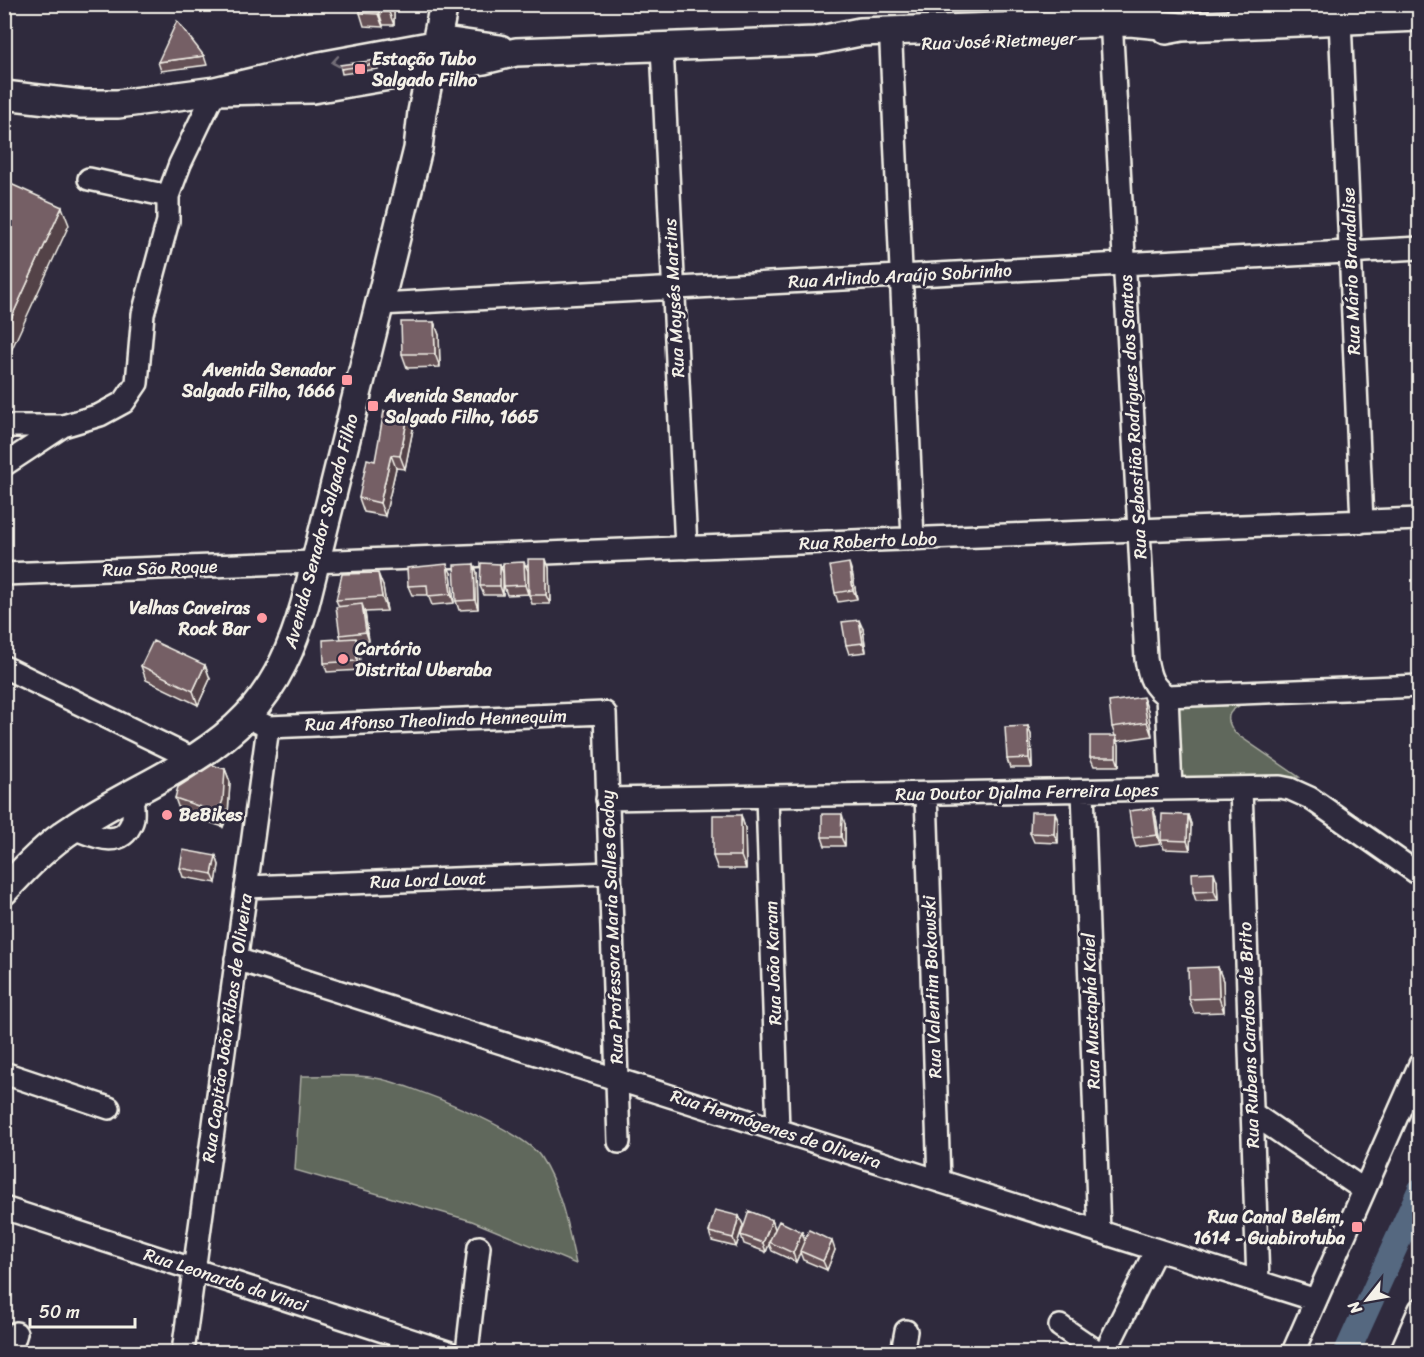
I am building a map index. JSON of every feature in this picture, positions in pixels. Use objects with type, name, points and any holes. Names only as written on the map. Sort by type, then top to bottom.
[{"type":"main road","name":"Avenida Senador Salgado Filho","points":[[441,55],[444,4]]},
{"type":"main road","name":"Avenida Senador Salgado Filho","points":[[4,891],[13,867],[38,855],[73,828],[193,759],[222,739],[257,722],[269,689],[285,662],[299,626],[418,149],[422,112],[457,4]]},
{"type":"main road","name":"Rua José Rietmeyer","points":[[4,95],[103,105],[215,91],[313,89],[441,55],[491,59],[516,52],[815,41],[859,46],[1138,36],[1239,14],[1340,20],[1419,17]]},
{"type":"main road","name":"Rua José Rietmeyer","points":[[815,41],[854,33],[883,31],[1130,22],[1182,27]]},
{"type":"street","name":"Rua Mário Brandalise","points":[[1340,20],[1362,522]]},
{"type":"street","name":"Rua Sebastião Rodrigues dos Santos","points":[[1112,37],[1146,659],[1153,684],[1167,696]]},
{"type":"street","points":[[891,45],[913,539]]},
{"type":"street","name":"Rua Moysés Martins","points":[[662,47],[687,548]]},
{"type":"street","points":[[4,426],[63,426],[100,415],[124,402],[137,383],[143,314],[168,221],[168,196],[180,164],[215,91]]},
{"type":"street","points":[[89,179],[168,196]]},
{"type":"street","name":"Rua Arlindo Araújo Sobrinho","points":[[380,304],[1419,248]]},
{"type":"street","points":[[4,465],[63,426]]},
{"type":"street","name":"Rua Roberto Lobo","points":[[315,563],[1419,519]]},
{"type":"street","name":"Rua São Roque","points":[[4,574],[315,563]]},
{"type":"street","points":[[4,667],[193,759]]},
{"type":"street","points":[[1171,789],[1167,696],[1419,686]]},
{"type":"street","name":"Rua Afonso Theolindo Hennequim","points":[[257,722],[604,713]]},
{"type":"street","name":"Rua Professora Maria Salles Godoy","points":[[604,713],[619,1142]]},
{"type":"street","name":"Rua Capitão João Ribas de Oliveira","points":[[183,1353],[246,887],[257,722]]},
{"type":"street","name":"Rua Rubens Cardoso de Brito","points":[[1241,788],[1258,1282]]},
{"type":"street","name":"Rua Doutor Djalma Ferreira Lopes","points":[[607,799],[1280,788],[1299,792],[1419,875]]},
{"type":"street","name":"Rua Mustaphá Kaiel","points":[[1083,791],[1099,1232]]},
{"type":"street","name":"Rua Valentim Bokowski","points":[[926,794],[939,1181]]},
{"type":"street","name":"Rua João Karam","points":[[767,796],[778,1130]]},
{"type":"street","name":"Rua Lord Lovat","points":[[246,887],[609,873]]},
{"type":"street","name":"Rua Hermógenes de Oliveira","points":[[236,959],[1316,1300]]},
{"type":"street","points":[[1293,1353],[1419,1064]]},
{"type":"street","points":[[4,1073],[109,1108]]},
{"type":"street","points":[[1252,1113],[1364,1190]]},
{"type":"street","name":"Rua Leonardo da Vinci","points":[[4,1208],[448,1353]]},
{"type":"street","points":[[467,1353],[479,1247]]},
{"type":"street","points":[[1105,1353],[1156,1250]]},
{"type":"street","points":[[1401,1353],[1419,1309]]},
{"type":"street","points":[[1060,1326],[1098,1353]]},
{"type":"street","points":[[902,1353],[906,1331]]},
{"type":"green space","points":[[1247,701],[1232,710],[1230,714],[1229,722],[1235,733],[1299,777],[1181,779],[1178,704]]},
{"type":"green space","points":[[301,1076],[357,1076],[391,1082],[463,1109],[489,1121],[529,1145],[540,1156],[553,1181],[563,1208],[576,1264],[472,1221],[295,1170]]},
{"type":"building","points":[[360,4],[389,4],[389,12],[360,13]]},
{"type":"building","points":[[177,21],[204,56],[158,62]]},
{"type":"building","points":[[376,60],[376,64],[341,69],[340,65]]},
{"type":"building","points":[[4,181],[62,207],[4,334]]},
{"type":"building","points":[[401,322],[434,322],[435,354],[402,354]]},
{"type":"building","points":[[384,411],[408,416],[400,456],[391,455],[380,503],[359,498],[367,459],[375,461]]},
{"type":"building","points":[[528,559],[546,559],[546,595],[529,595]]},
{"type":"building","points":[[524,562],[525,585],[504,586],[503,563]]},
{"type":"building","points":[[481,563],[500,564],[500,586],[480,586]]},
{"type":"building","points":[[849,563],[853,590],[835,593],[830,566]]},
{"type":"building","points":[[447,564],[451,594],[428,596],[427,585],[408,586],[407,568]]},
{"type":"building","points":[[474,564],[475,600],[456,601],[454,565]]},
{"type":"building","points":[[378,573],[382,597],[336,600],[342,574]]},
{"type":"building","points":[[362,604],[366,632],[340,635],[336,607]]},
{"type":"building","points":[[859,620],[863,643],[846,645],[842,622]]},
{"type":"building","points":[[356,638],[357,661],[324,663],[323,640]]},
{"type":"building","points":[[153,641],[205,665],[193,691],[141,666]]},
{"type":"building","points":[[1143,697],[1147,722],[1112,727],[1109,702]]},
{"type":"building","points":[[1028,726],[1029,758],[1007,759],[1005,727]]},
{"type":"building","points":[[1090,736],[1116,736],[1116,757],[1090,757]]},
{"type":"building","points":[[212,765],[225,769],[223,800],[218,813],[175,798],[178,787]]},
{"type":"building","points":[[1153,808],[1157,835],[1133,838],[1129,811]]},
{"type":"building","points":[[1031,812],[1055,812],[1054,834],[1030,833]]},
{"type":"building","points":[[822,814],[842,814],[841,837],[822,837]]},
{"type":"building","points":[[1162,814],[1188,815],[1187,841],[1161,840]]},
{"type":"building","points":[[713,815],[741,815],[741,856],[713,856]]},
{"type":"building","points":[[183,850],[216,856],[212,874],[180,868]]},
{"type":"building","points":[[1214,872],[1214,891],[1193,892],[1192,873]]},
{"type":"building","points":[[1218,967],[1219,998],[1189,999],[1188,968]]},
{"type":"building","points":[[715,1210],[739,1216],[733,1238],[709,1232]]},
{"type":"building","points":[[749,1211],[772,1220],[763,1243],[741,1235]]},
{"type":"building","points":[[779,1221],[802,1232],[793,1253],[769,1242]]},
{"type":"building","points":[[809,1230],[832,1241],[823,1261],[800,1251]]},
{"type":"waterway","points":[[1347,1352],[1420,1191]]},
{"type":"place","name":"Estação Tubo Salgado Filho","points":[[360,69]]},
{"type":"place","name":"Avenida Senador Salgado Filho, 1666","points":[[347,380]]},
{"type":"place","name":"Avenida Senador Salgado Filho, 1665","points":[[373,406]]},
{"type":"place","name":"Velhas Caveiras Rock Bar","points":[[262,618]]},
{"type":"place","name":"Cartório Distrital Uberaba","points":[[343,659]]},
{"type":"place","name":"BeBikes","points":[[167,815]]},
{"type":"place","name":"Rua Canal Belém, 1614 - Guabirotuba","points":[[1357,1227]]}]
